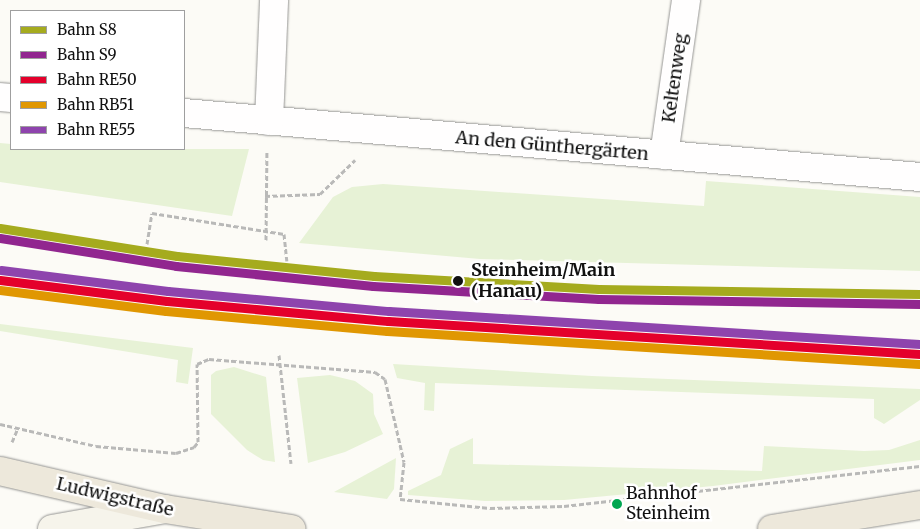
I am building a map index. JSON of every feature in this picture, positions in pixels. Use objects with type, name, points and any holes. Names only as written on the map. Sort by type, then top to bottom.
[{"type":"main road","name":"Ludwigstraße","points":[[0,471],[165,509],[291,529]]},
{"type":"main road","points":[[772,529],[920,505]]},
{"type":"main road","points":[[52,529],[165,509]]},
{"type":"street","points":[[269,121],[274,0]]},
{"type":"street","name":"Keltenweg","points":[[664,155],[686,0]]},
{"type":"street","name":"An den Günthergärten","points":[[185,113],[920,177]]},
{"type":"path","points":[[266,240],[265,196],[269,121]]},
{"type":"path","points":[[265,196],[320,194],[387,132]]},
{"type":"path","points":[[147,244],[152,213],[284,234],[287,261]]},
{"type":"path","points":[[279,355],[292,463]]},
{"type":"path","points":[[0,424],[96,446],[176,453],[194,447],[198,442],[197,364],[209,359],[375,372],[385,379],[404,462],[400,499],[490,508],[564,506],[920,466]]},
{"type":"green space","points":[[0,143],[10,144],[10,150],[249,149],[232,216],[0,182]]},
{"type":"green space","points":[[706,181],[920,197],[920,271],[480,259],[299,243],[333,197],[352,187],[383,184],[704,206]]},
{"type":"green space","points":[[0,324],[193,348],[188,384],[176,382],[178,360],[0,331]]},
{"type":"green space","points":[[393,364],[592,376],[920,389],[920,400],[884,424],[874,418],[874,399],[435,383],[434,411],[424,410],[425,383],[397,378]]},
{"type":"green space","points":[[234,367],[266,377],[275,462],[263,460],[247,450],[211,414],[211,375],[216,371]]},
{"type":"green space","points":[[330,375],[355,381],[373,394],[374,414],[383,434],[345,452],[308,463],[297,378]]},
{"type":"green space","points":[[473,438],[473,464],[762,471],[764,446],[864,451],[889,450],[920,440],[920,460],[713,486],[564,500],[485,501],[408,495],[408,491],[441,475],[450,449]]},
{"type":"green space","points":[[396,458],[394,489],[387,499],[334,492]]},
{"type":"rail line","name":"S8","points":[[0,228],[177,256],[374,276],[599,289],[920,294]]},
{"type":"rail line","name":"S9","points":[[0,238],[176,266],[373,286],[599,299],[920,304]]},
{"type":"rail line","name":"RE55","points":[[1,270],[168,291],[389,311],[920,344]]},
{"type":"rail line","name":"RE50","points":[[0,280],[167,301],[388,321],[920,354]]},
{"type":"rail line","name":"RB51","points":[[0,290],[166,311],[387,331],[919,364]]},
{"type":"place","name":"Steinheim/Main (Hanau)","points":[[458,281]]},
{"type":"place","name":"Bahnhof Steinheim","points":[[617,504]]}]
